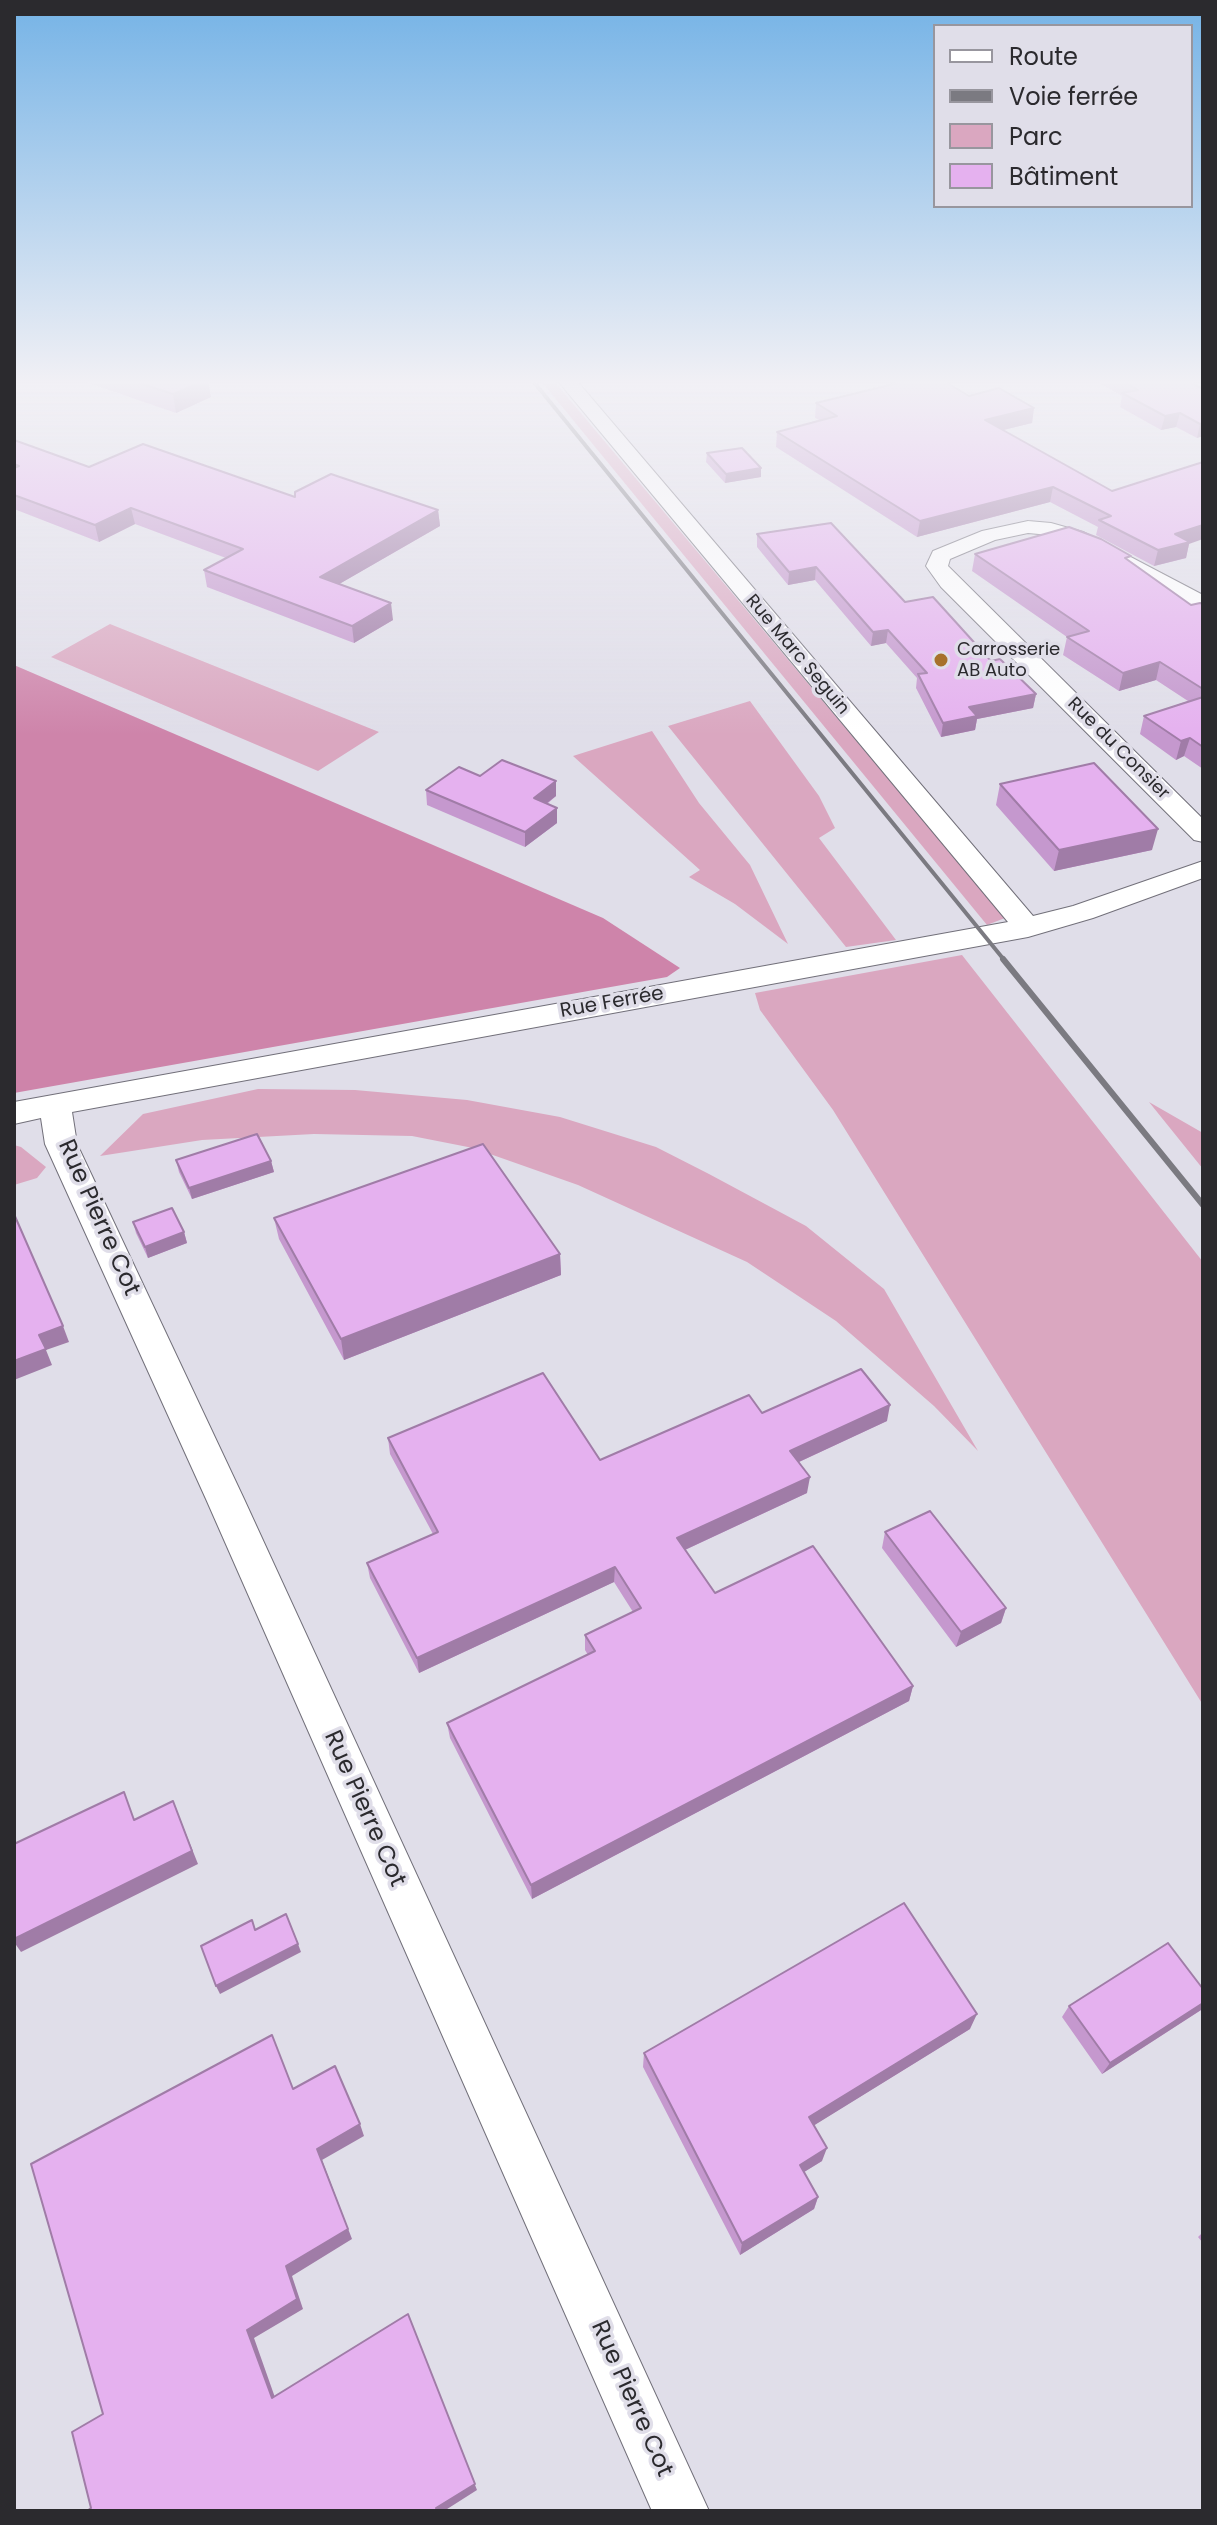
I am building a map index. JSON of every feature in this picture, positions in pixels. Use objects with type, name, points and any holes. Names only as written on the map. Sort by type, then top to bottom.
[{"type":"street","name":"Rue Marc Seguin","points":[[666,499],[1028,928]]},
{"type":"street","name":"Rue du Consier","points":[[1203,604],[1076,536],[1051,529],[1028,527],[989,535],[940,555],[937,566],[949,582],[1203,834]]},
{"type":"street","name":"Rue Ferrée","points":[[34,1109],[1028,928],[1083,912],[1203,869]]},
{"type":"street","name":"Rue Pierre Cot","points":[[34,1109],[61,1144],[225,1499],[681,2511]]},
{"type":"green space","points":[[638,499],[653,499],[1005,918],[987,925]]},
{"type":"green space","points":[[110,624],[379,732],[318,771],[51,657]]},
{"type":"green space","points":[[750,701],[819,796],[835,828],[819,838],[896,940],[846,947],[668,726]]},
{"type":"green space","points":[[652,731],[699,803],[750,865],[788,944],[735,904],[689,877],[700,870],[573,756]]},
{"type":"green space","points":[[962,955],[1203,1262],[1203,1705],[833,1110],[760,1010],[755,993]]},
{"type":"green space","points":[[258,1089],[355,1090],[467,1100],[560,1117],[656,1147],[806,1226],[884,1289],[978,1451],[934,1406],[836,1321],[747,1262],[578,1185],[473,1148],[412,1136],[314,1134],[202,1140],[100,1156],[143,1114]]},
{"type":"green space","points":[[1149,1102],[1203,1133],[1203,1169]]},
{"type":"green space","points":[[14,1145],[46,1167],[37,1178],[14,1185]]},
{"type":"shaded area","points":[[14,665],[603,918],[680,968],[667,977],[14,1093]]},
{"type":"building","points":[[24,499],[405,499],[438,510],[320,577],[391,603],[352,626],[204,570],[243,549],[131,508],[95,525]]},
{"type":"building","points":[[884,499],[1007,499],[920,521]]},
{"type":"building","points":[[1077,499],[1203,499],[1203,525],[1175,534],[1190,542],[1158,550],[1099,520],[1111,516]]},
{"type":"building","points":[[831,523],[905,602],[933,597],[991,661],[1000,659],[1036,694],[969,707],[977,716],[943,723],[918,674],[927,673],[888,630],[873,632],[816,567],[789,572],[757,534]]},
{"type":"building","points":[[1069,527],[1101,539],[1131,556],[1125,558],[1191,605],[1203,604],[1203,689],[1160,662],[1123,673],[1067,637],[1089,631],[975,554]]},
{"type":"building","points":[[1203,697],[1203,747],[1190,738],[1181,741],[1144,716]]},
{"type":"building","points":[[502,760],[556,781],[534,798],[557,808],[525,832],[426,790],[459,767],[480,776]]},
{"type":"building","points":[[1094,763],[1158,829],[1059,850],[1000,784]]},
{"type":"building","points":[[257,1134],[271,1161],[189,1188],[176,1160]]},
{"type":"building","points":[[483,1144],[560,1254],[341,1339],[274,1218]]},
{"type":"building","points":[[172,1208],[184,1232],[145,1247],[133,1222]]},
{"type":"building","points":[[14,1214],[63,1326],[39,1335],[46,1349],[14,1361]]},
{"type":"building","points":[[861,1369],[890,1405],[790,1451],[810,1477],[677,1538],[715,1593],[813,1546],[913,1686],[531,1885],[447,1723],[595,1651],[585,1635],[641,1608],[615,1567],[417,1658],[367,1563],[438,1532],[388,1438],[543,1373],[600,1460],[749,1395],[762,1413]]},
{"type":"building","points":[[930,1511],[1006,1608],[961,1632],[885,1532]]},
{"type":"building","points":[[124,1792],[134,1820],[173,1801],[192,1851],[14,1939],[14,1844]]},
{"type":"building","points":[[904,1903],[977,2014],[809,2117],[827,2148],[800,2165],[818,2197],[742,2243],[644,2053]]},
{"type":"building","points":[[286,1914],[298,1944],[216,1986],[201,1946],[252,1920],[255,1930]]},
{"type":"building","points":[[1168,1943],[1203,1989],[1203,2003],[1110,2063],[1069,2006]]},
{"type":"building","points":[[272,2035],[293,2089],[335,2066],[360,2124],[317,2149],[348,2229],[286,2266],[297,2299],[247,2330],[272,2398],[408,2314],[475,2484],[436,2508],[437,2511],[87,2511],[91,2508],[72,2432],[103,2414],[31,2164]]},
{"type":"railway","points":[[629,499],[1005,961]]},
{"type":"railway","points":[[1003,959],[1203,1205]]},
{"type":"place","name":"Carrosserie AB Auto","points":[[941,660]]}]
